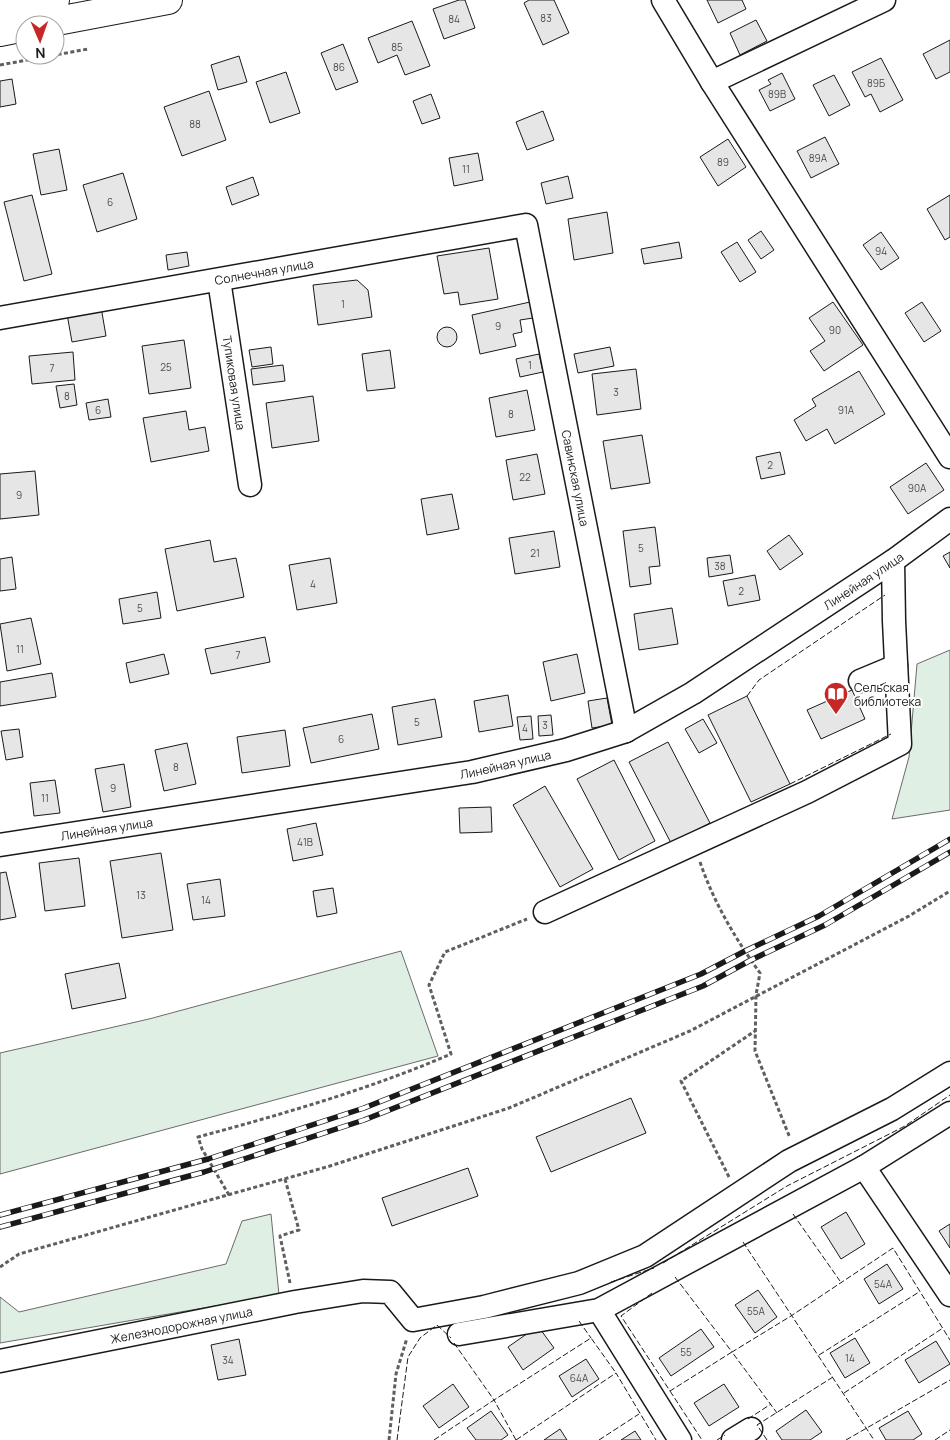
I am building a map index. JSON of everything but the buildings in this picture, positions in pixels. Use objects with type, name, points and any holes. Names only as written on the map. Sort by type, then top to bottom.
[{"type":"main road","points":[[0,10],[56,0]]},
{"type":"main road","points":[[65,20],[168,0]]},
{"type":"main road","points":[[0,32],[15,29]]},
{"type":"street","points":[[663,0],[712,82],[950,457]]},
{"type":"street","points":[[712,82],[884,0]]},
{"type":"street","name":"Солнечная улица","points":[[0,318],[526,226]]},
{"type":"street","name":"Савинская улица","points":[[526,226],[626,731]]},
{"type":"street","name":"Тупиковая улица","points":[[219,280],[250,485]]},
{"type":"street","name":"Линейная улица","points":[[0,845],[472,772],[566,750],[626,731],[694,693],[893,561],[950,519]]},
{"type":"street","points":[[545,912],[807,792],[900,744],[893,561]]},
{"type":"street","points":[[860,681],[896,666]]},
{"type":"street","points":[[413,1320],[484,1307],[579,1283],[645,1256],[798,1157],[892,1109],[950,1073]]},
{"type":"street","points":[[459,1334],[599,1310],[864,1167],[950,1112]]},
{"type":"street","points":[[864,1167],[950,1295]]},
{"type":"street","name":"Железнодорожная улица","points":[[0,1361],[295,1302],[363,1291],[390,1292],[413,1320]]},
{"type":"street","points":[[599,1310],[680,1440]]},
{"type":"path","points":[[0,65],[88,49]]},
{"type":"path","points":[[694,844],[707,882],[732,933],[760,973],[756,995],[755,1051],[798,1157]]},
{"type":"path","points":[[0,1268],[19,1254],[285,1179],[509,1108],[690,1030],[908,916],[950,891]]},
{"type":"path","points":[[229,1195],[202,1149],[198,1137],[274,1116],[417,1069],[451,1054],[429,985],[445,952],[545,912]]},
{"type":"path","points":[[738,1195],[681,1081],[755,1031]]},
{"type":"path","points":[[285,1179],[299,1230],[280,1236],[295,1302]]},
{"type":"path","points":[[389,1440],[396,1374],[413,1320]]},
{"type":"green space","points":[[950,650],[950,810],[892,819],[909,757],[917,664]]},
{"type":"green space","points":[[401,951],[438,1056],[0,1174],[0,1053],[149,1019]]},
{"type":"green space","points":[[271,1214],[279,1295],[0,1343],[0,1297],[19,1312],[226,1264],[242,1221]]},
{"type":"railway","points":[[0,1215],[208,1159],[364,1108],[701,974],[819,916],[950,839]]},
{"type":"railway","points":[[0,1227],[204,1172],[364,1120],[703,986],[751,960],[825,925],[950,852]]},
{"type":"fence","points":[[747,696],[759,680],[885,595]]},
{"type":"fence","points":[[790,784],[891,734]]},
{"type":"fence","points":[[663,1263],[787,1186],[905,1126],[950,1095]]},
{"type":"fence","points":[[793,1214],[840,1281]]},
{"type":"fence","points":[[743,1242],[874,1440]]},
{"type":"fence","points":[[675,1277],[732,1352],[791,1316],[893,1248],[950,1340]]},
{"type":"fence","points":[[611,1282],[654,1268]]},
{"type":"fence","points":[[819,1355],[919,1292]]},
{"type":"fence","points":[[652,1293],[621,1316],[670,1391],[732,1352],[777,1413]]},
{"type":"fence","points":[[579,1321],[591,1338]]},
{"type":"fence","points":[[437,1325],[451,1338]]},
{"type":"fence","points":[[397,1440],[408,1357],[420,1338],[437,1325]]},
{"type":"fence","points":[[844,1393],[943,1328]]},
{"type":"fence","points":[[516,1440],[494,1400],[591,1338],[616,1373]]},
{"type":"fence","points":[[434,1440],[494,1400],[454,1343]]},
{"type":"fence","points":[[516,1440],[616,1373],[656,1440]]},
{"type":"fence","points":[[767,1440],[757,1425],[833,1377]]},
{"type":"fence","points":[[846,1440],[950,1380]]},
{"type":"fence","points":[[670,1391],[702,1440]]},
{"type":"fence","points":[[748,1419],[771,1404]]},
{"type":"fence","points":[[599,1440],[639,1414]]},
{"type":"fence","points":[[935,1440],[950,1430]]},
{"type":"fence","points":[[717,1440],[725,1435]]},
{"type":"place","name":"Сельская библиотека","points":[[836,715]]}]
